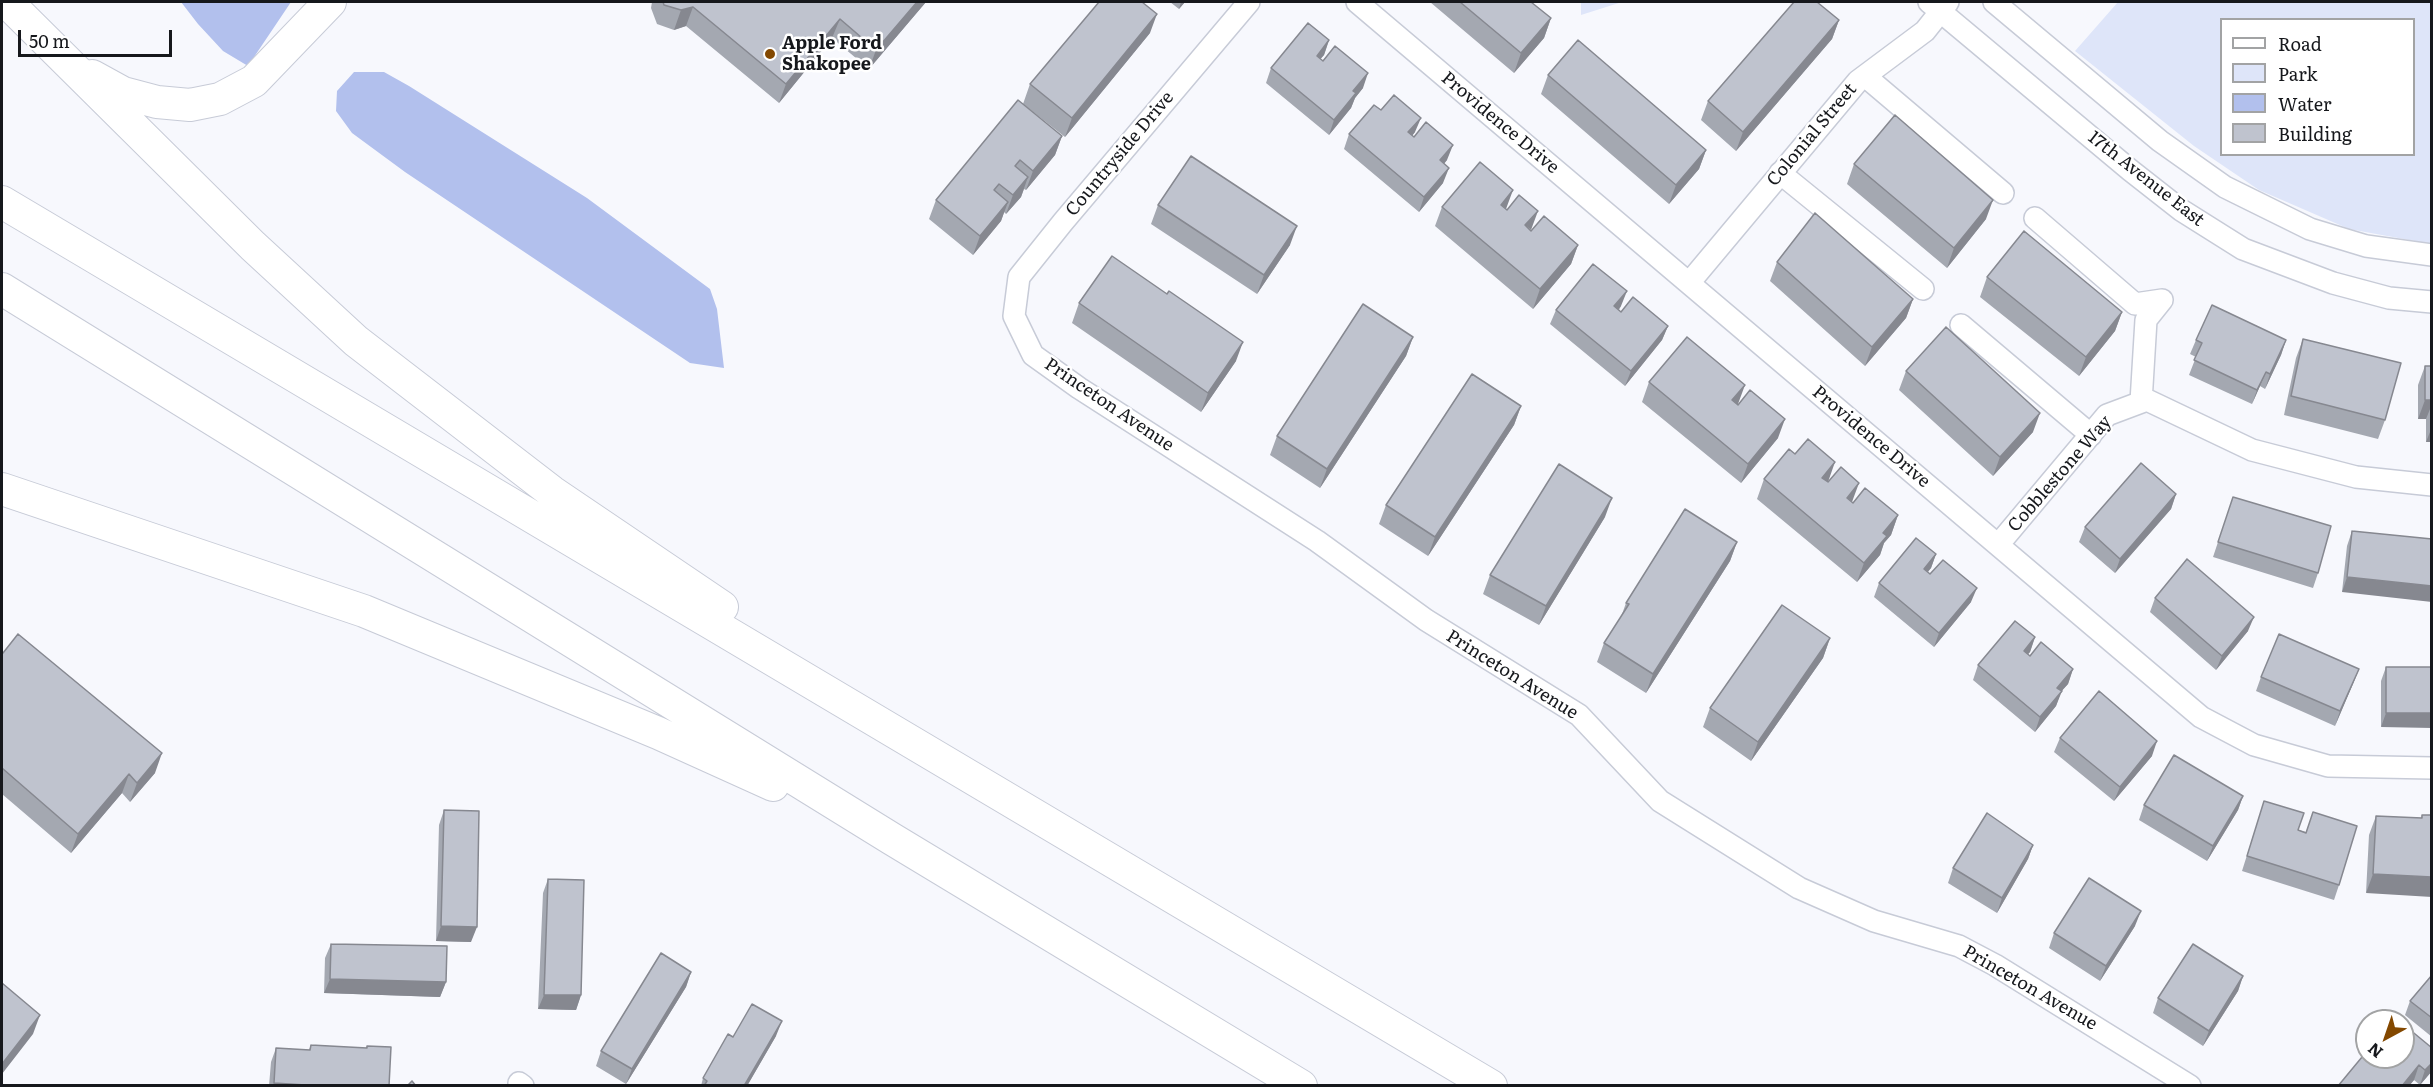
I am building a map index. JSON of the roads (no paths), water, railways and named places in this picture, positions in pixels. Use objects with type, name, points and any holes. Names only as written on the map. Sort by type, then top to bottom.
[{"type":"highway","points":[[7,2],[253,246],[356,341],[552,492],[990,789]]},
{"type":"highway","points":[[58,55],[123,93],[157,102],[190,105],[220,99],[254,81],[330,2]]},
{"type":"highway","points":[[2,202],[1491,1086]]},
{"type":"highway","points":[[2,289],[892,839],[1301,1086]]},
{"type":"highway","points":[[2,489],[364,611],[658,733],[892,839]]},
{"type":"street","name":"Countryside Drive","points":[[1014,316],[1019,277],[1249,2]]},
{"type":"street","name":"Providence Drive","points":[[1357,2],[2201,717],[2254,745],[2328,766],[2432,768]]},
{"type":"street","points":[[1994,2],[2160,141],[2224,187],[2310,229],[2366,246],[2432,255]]},
{"type":"street","name":"Colonial Street","points":[[1689,283],[1858,81],[1925,31],[1939,5]]},
{"type":"street","name":"17th Avenue East","points":[[1939,5],[2172,204],[2243,249],[2332,283],[2388,297],[2432,302]]},
{"type":"street","points":[[1865,76],[2003,193]]},
{"type":"street","points":[[1780,173],[1923,289]]},
{"type":"street","points":[[2035,218],[2135,304],[2162,300],[2146,320],[2141,402],[2147,400],[2252,450],[2356,477],[2432,486]]},
{"type":"street","name":"Princeton Avenue","points":[[1014,316],[1034,355],[1079,388],[1317,541],[1426,620],[1579,715],[1660,801],[1799,888],[1874,921],[1959,946],[1995,965],[2190,1086]]},
{"type":"street","points":[[1961,326],[2091,435]]},
{"type":"street","name":"Cobblestone Way","points":[[1998,545],[2107,415],[2141,402]]},
{"type":"water","points":[[181,2],[291,2],[248,66],[223,51]]},
{"type":"water","points":[[354,72],[384,72],[409,86],[587,198],[710,289],[717,309],[724,368],[690,363],[405,172],[352,133],[336,111],[337,91]]},
{"type":"place","name":"Apple Ford Shakopee","points":[[770,54]]}]
